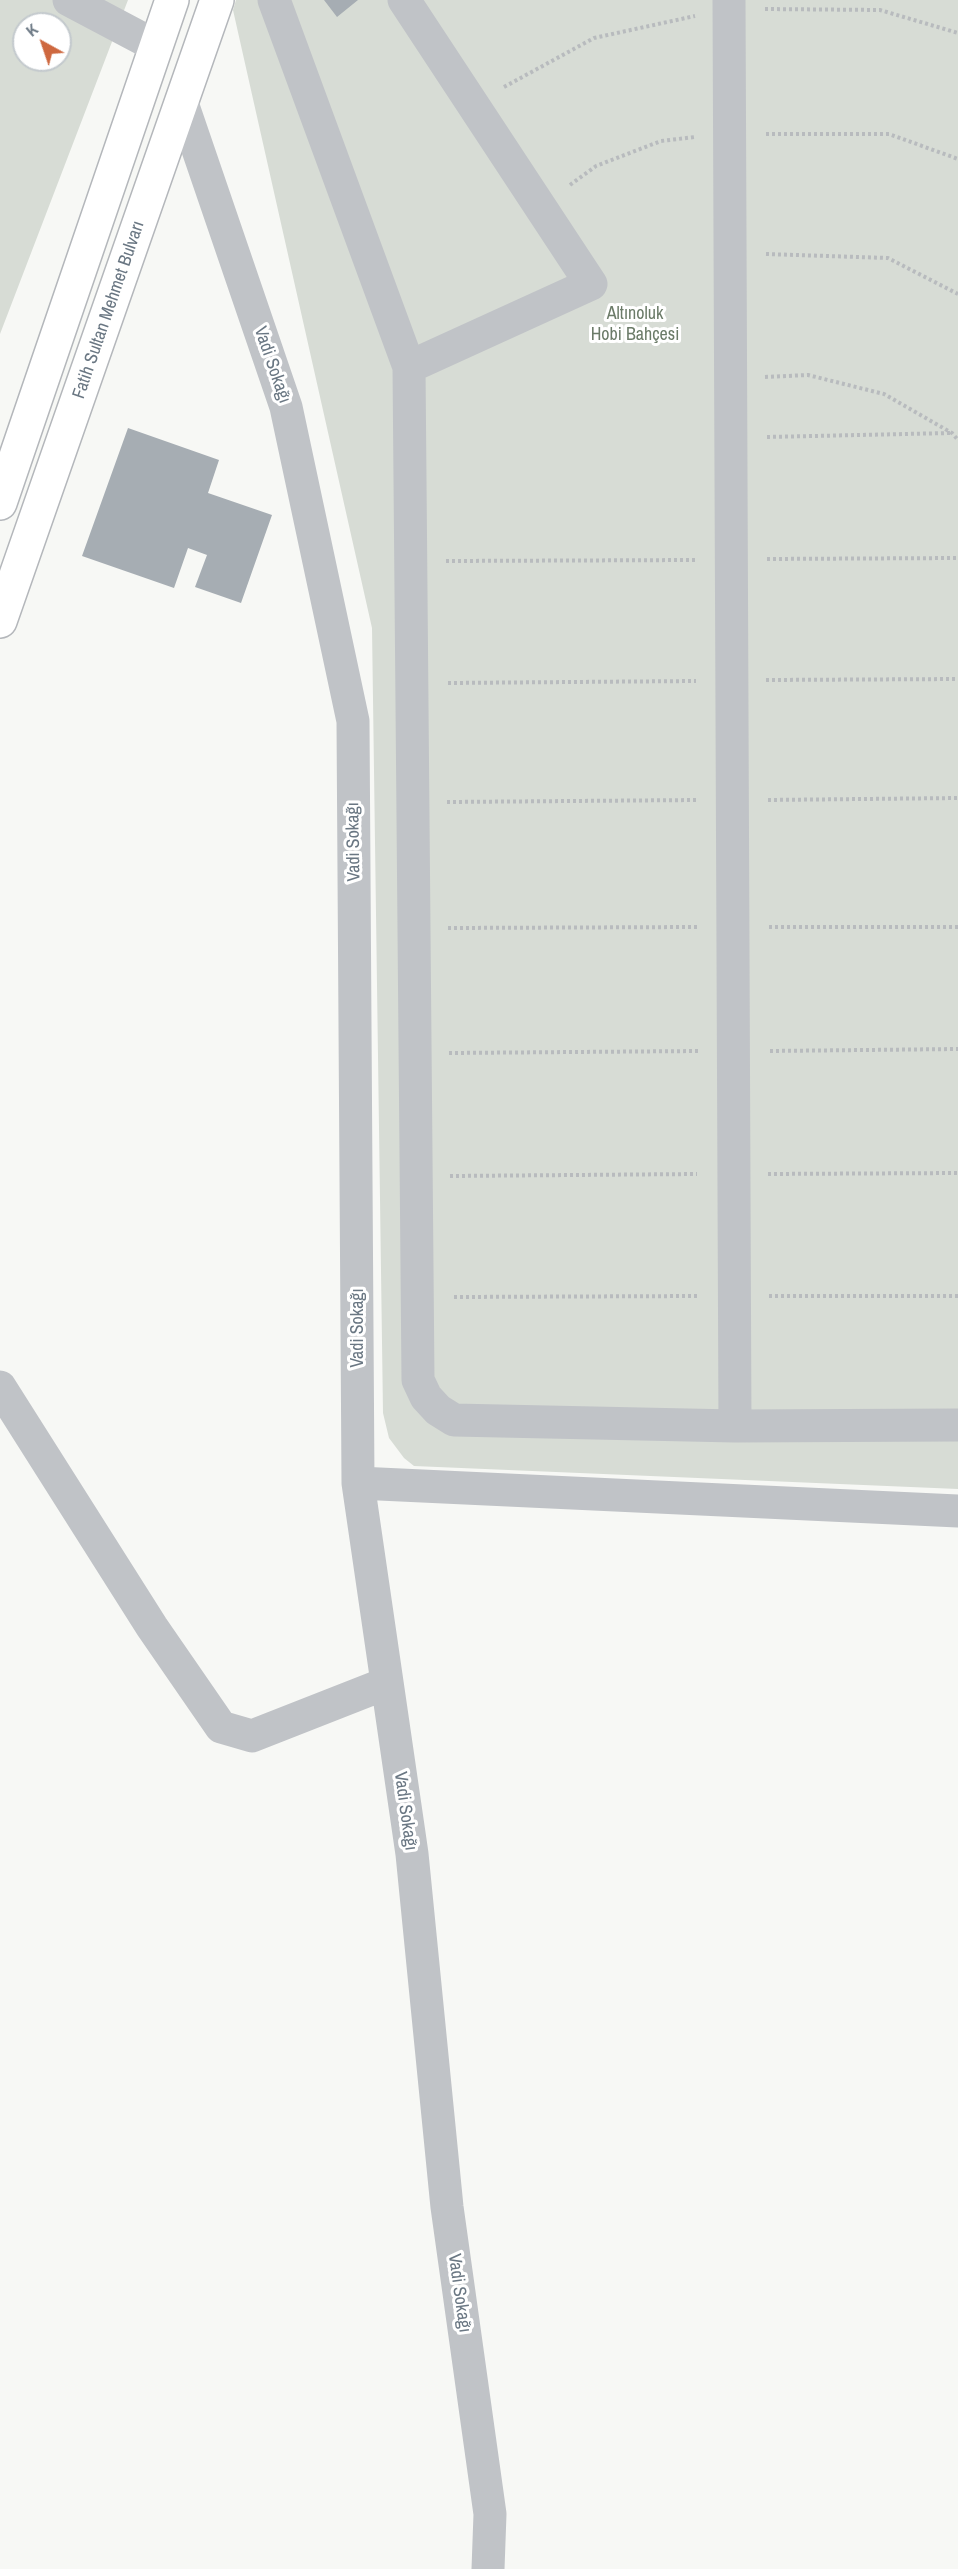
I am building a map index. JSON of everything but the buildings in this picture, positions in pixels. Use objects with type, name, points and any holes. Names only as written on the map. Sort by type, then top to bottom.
[{"type":"main road","points":[[0,503],[172,0]]},
{"type":"main road","name":"Fatih Sultan Mehmet Bulvarı","points":[[0,621],[218,0]]},
{"type":"street","points":[[69,0],[156,46]]},
{"type":"street","points":[[274,0],[409,367],[418,1380],[426,1396],[438,1410],[454,1420],[735,1426],[958,1425]]},
{"type":"street","points":[[404,0],[591,284],[409,367]]},
{"type":"street","points":[[729,4],[735,1426]]},
{"type":"street","name":"Vadi Sokağı","points":[[182,103],[286,407],[353,721],[358,1483],[412,1854],[447,2207],[489,2514],[488,2569]]},
{"type":"street","points":[[0,1388],[152,1627],[220,1727],[252,1736],[387,1683]]},
{"type":"street","points":[[358,1483],[958,1511]]},
{"type":"path","points":[[472,104],[594,38],[729,4],[880,10],[958,33]]},
{"type":"path","points":[[540,206],[596,166],[661,141],[729,133],[889,134],[958,159]]},
{"type":"path","points":[[729,253],[888,258],[958,294]]},
{"type":"path","points":[[730,379],[808,375],[885,394],[952,433],[958,440]]},
{"type":"path","points":[[730,438],[952,433]]},
{"type":"path","points":[[411,562],[958,558]]},
{"type":"path","points":[[411,683],[958,679]]},
{"type":"path","points":[[413,802],[958,798]]},
{"type":"path","points":[[414,928],[958,927]]},
{"type":"path","points":[[415,1053],[958,1050]]},
{"type":"path","points":[[416,1176],[958,1173]]},
{"type":"path","points":[[417,1297],[958,1296]]},
{"type":"green space","points":[[0,0],[128,0],[0,334]]},
{"type":"green space","name":"Altınoluk Hobi Bahçesi","points":[[236,0],[958,0],[958,1489],[414,1466],[404,1458],[389,1438],[383,1413],[372,628],[233,10]]}]
